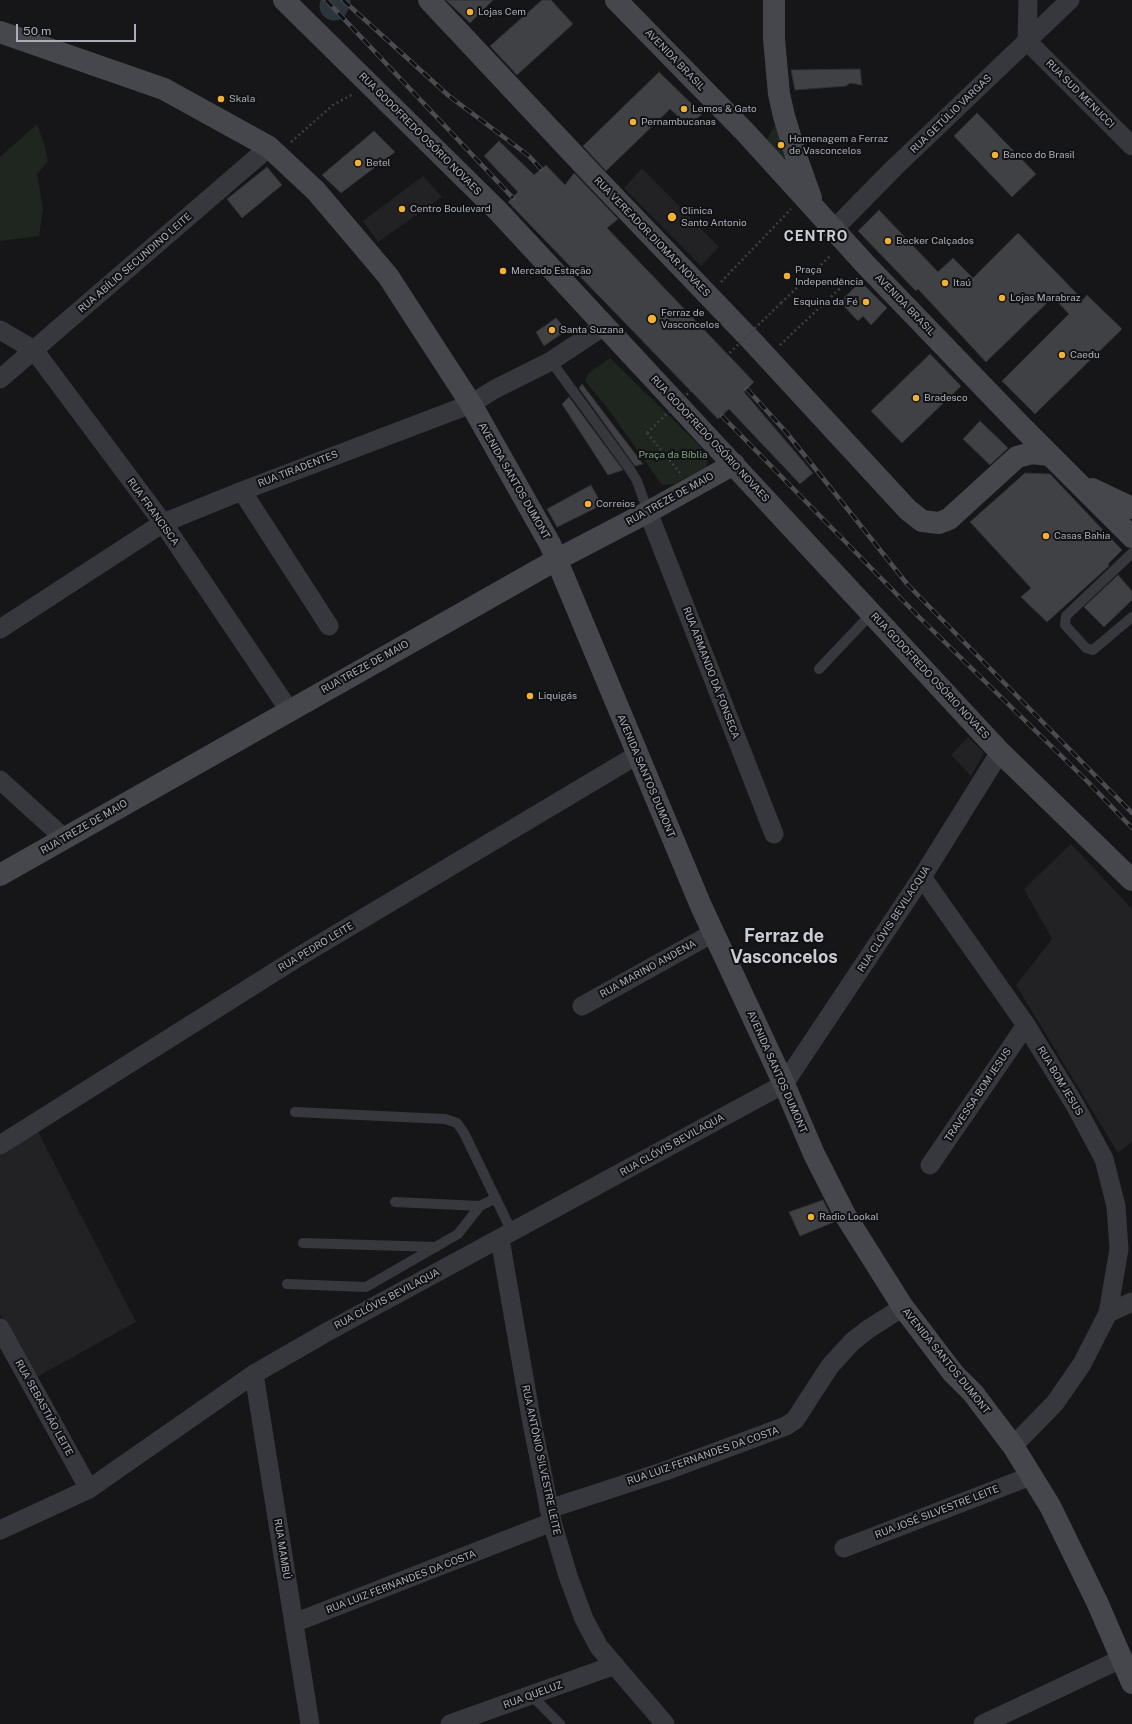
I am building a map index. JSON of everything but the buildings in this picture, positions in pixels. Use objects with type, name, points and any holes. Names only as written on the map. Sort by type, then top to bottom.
[{"type":"main road","name":"RUA GODOFREDO OSÓRIO NOVAES","points":[[284,0],[498,211],[1000,752],[1132,880]]},
{"type":"main road","name":"RUA VEREADOR DIOMAR NOVAES","points":[[429,0],[708,295],[908,510],[922,520],[931,523],[939,523],[949,519],[1017,457]]},
{"type":"main road","name":"AVENIDA BRASIL","points":[[616,0],[746,133],[866,265],[1022,428],[1130,533]]},
{"type":"main road","points":[[774,0],[774,39],[779,94],[809,202]]},
{"type":"main road","name":"AVENIDA SANTOS DUMONT","points":[[0,32],[164,89],[276,152],[316,191],[388,276],[471,404],[550,544],[637,756],[713,933],[784,1084],[814,1154],[845,1214],[903,1307],[953,1372],[973,1393],[1013,1446],[1053,1513],[1098,1604],[1132,1683]]},
{"type":"main road","points":[[1022,428],[1017,457],[1032,453],[1049,454]]},
{"type":"main road","name":"RUA TREZE DE MAIO","points":[[0,875],[556,560],[648,512],[734,464]]},
{"type":"main road","points":[[1077,481],[1132,508]]},
{"type":"street","points":[[1027,41],[1028,0]]},
{"type":"street","name":"RUA GETÚLIO VARGAS","points":[[840,235],[894,168],[1070,0]]},
{"type":"street","name":"RUA SUD MENUCCI","points":[[1027,41],[1132,146]]},
{"type":"street","name":"RUA ABÍLIO SECUNDINO LEITE","points":[[0,379],[276,152]]},
{"type":"street","name":"RUA TIRADENTES","points":[[0,629],[163,523],[242,491],[471,404],[496,389],[551,361],[604,326]]},
{"type":"street","name":"RUA FRANCISCA","points":[[0,330],[34,350],[163,523],[289,710]]},
{"type":"street","points":[[242,491],[329,626]]},
{"type":"street","name":"RUA ARMANDO DA FONSECA","points":[[648,512],[774,834]]},
{"type":"street","name":"RUA CLÓVIS BEVILACQUA","points":[[784,1084],[922,877],[1000,752]]},
{"type":"street","name":"RUA PEDRO LEITE","points":[[0,1145],[300,956],[637,756]]},
{"type":"street","points":[[0,780],[64,838]]},
{"type":"street","name":"RUA BOM JESUS","points":[[922,877],[1026,1025],[1075,1105],[1104,1159],[1116,1206],[1119,1249],[1108,1313],[1082,1364],[1054,1403],[1013,1446]]},
{"type":"street","name":"RUA MARINO ANDENA","points":[[582,1006],[713,933]]},
{"type":"street","name":"TRAVESSA BOM JESUS","points":[[930,1165],[1026,1025]]},
{"type":"street","name":"RUA CLÓVIS BEVILAQUA","points":[[0,1530],[89,1489],[254,1374],[327,1332],[784,1084]]},
{"type":"street","name":"RUA ANTÔNIO SILVESTRE LEITE","points":[[506,1235],[531,1418],[551,1516],[568,1576],[584,1619],[599,1647],[665,1724]]},
{"type":"street","points":[[1108,1313],[1132,1302]]},
{"type":"street","name":"RUA LUIZ FERNANDES DA COSTA","points":[[294,1623],[551,1516],[672,1468],[786,1426],[795,1420],[830,1366],[852,1342],[867,1330],[903,1307]]},
{"type":"street","name":"RUA SEBASTIÃO LEITE","points":[[0,1328],[89,1489]]},
{"type":"street","name":"RUA MAMBÚ","points":[[254,1374],[310,1724]]},
{"type":"street","name":"RUA JOSÉ SILVESTRE LEITE","points":[[844,1548],[1031,1476]]},
{"type":"street","points":[[983,1724],[1121,1659]]},
{"type":"street","name":"RUA QUELUZ","points":[[450,1724],[532,1696],[615,1665]]},
{"type":"lane","points":[[551,361],[629,468],[637,481],[648,512]]},
{"type":"lane","points":[[1132,553],[1066,616],[1065,625],[1086,648],[1093,650],[1132,617]]},
{"type":"lane","points":[[819,669],[872,613]]},
{"type":"lane","points":[[295,1112],[445,1119],[457,1123],[464,1133],[496,1198],[506,1235]]},
{"type":"lane","points":[[286,1284],[366,1287],[458,1234],[480,1206],[496,1198]]},
{"type":"lane","points":[[395,1202],[480,1206]]},
{"type":"lane","points":[[303,1243],[436,1247]]},
{"type":"lane","points":[[532,1696],[560,1724]]},
{"type":"path","points":[[276,152],[333,104],[372,87]]},
{"type":"path","points":[[708,295],[809,202]]},
{"type":"path","points":[[677,469],[647,433],[781,303],[840,235]]},
{"type":"path","points":[[766,358],[866,265]]},
{"type":"shaded area","name":"Clinica Santo Antonio","points":[[642,168],[719,247],[701,266],[624,188]]},
{"type":"shaded area","name":"Centro Boulevard","points":[[423,176],[442,197],[378,242],[363,221]]},
{"type":"shaded area","points":[[968,737],[984,753],[971,776],[951,755]]},
{"type":"shaded area","points":[[1071,844],[1132,909],[1132,1142],[1118,1153],[1016,985],[1052,939],[1024,889]]},
{"type":"shaded area","points":[[37,1130],[136,1322],[35,1378],[0,1314],[0,1153]]},
{"type":"green space","points":[[777,121],[792,168],[766,141]]},
{"type":"green space","points":[[37,124],[48,161],[37,174],[43,209],[39,236],[0,241],[0,157]]},
{"type":"green space","name":"Praça da Bíblia","points":[[610,358],[699,445],[708,457],[706,467],[674,484],[662,485],[606,406],[585,381],[588,374]]},
{"type":"waterway","points":[[334,6],[336,0]]},
{"type":"railway","points":[[326,0],[513,198]]},
{"type":"railway","points":[[343,0],[449,96],[529,156],[541,169]]},
{"type":"railway","points":[[747,389],[786,432],[908,585],[1132,813]]},
{"type":"railway","points":[[722,416],[921,619],[1088,782],[1132,828]]},
{"type":"place","name":"Lojas Cem","points":[[470,12]]},
{"type":"place","name":"Skala","points":[[221,99]]},
{"type":"place","name":"Lemos & Gato","points":[[684,109]]},
{"type":"place","name":"Pernambucanas","points":[[633,122]]},
{"type":"place","name":"Homenagem a Ferraz de Vasconcelos","points":[[781,145]]},
{"type":"place","name":"Banco do Brasil","points":[[995,155]]},
{"type":"place","name":"Betel","points":[[358,163]]},
{"type":"place","name":"Centro Boulevard","points":[[402,209]]},
{"type":"place","name":"Clinica Santo Antonio","points":[[672,217]]},
{"type":"place","name":"Becker Calçados","points":[[888,241]]},
{"type":"place","name":"Mercado Estação","points":[[503,271]]},
{"type":"place","name":"Praça Independência","points":[[787,276]]},
{"type":"place","name":"Itaú","points":[[945,283]]},
{"type":"place","name":"Lojas Marabraz","points":[[1002,298]]},
{"type":"place","name":"Esquina da Fé","points":[[866,302]]},
{"type":"place","name":"Ferraz de Vasconcelos","points":[[652,319]]},
{"type":"place","name":"Santa Suzana","points":[[552,330]]},
{"type":"place","name":"Caedu","points":[[1062,355]]},
{"type":"place","name":"Bradesco","points":[[916,398]]},
{"type":"place","name":"Correios","points":[[588,504]]},
{"type":"place","name":"Casas Bahia","points":[[1046,536]]},
{"type":"place","name":"Liquigás","points":[[530,696]]},
{"type":"place","name":"Radio Lookal","points":[[811,1217]]},
{"type":"district","name":"CENTRO","points":[[816,237]]},
{"type":"district","name":"Ferraz de Vasconcelos","points":[[784,946]]}]
